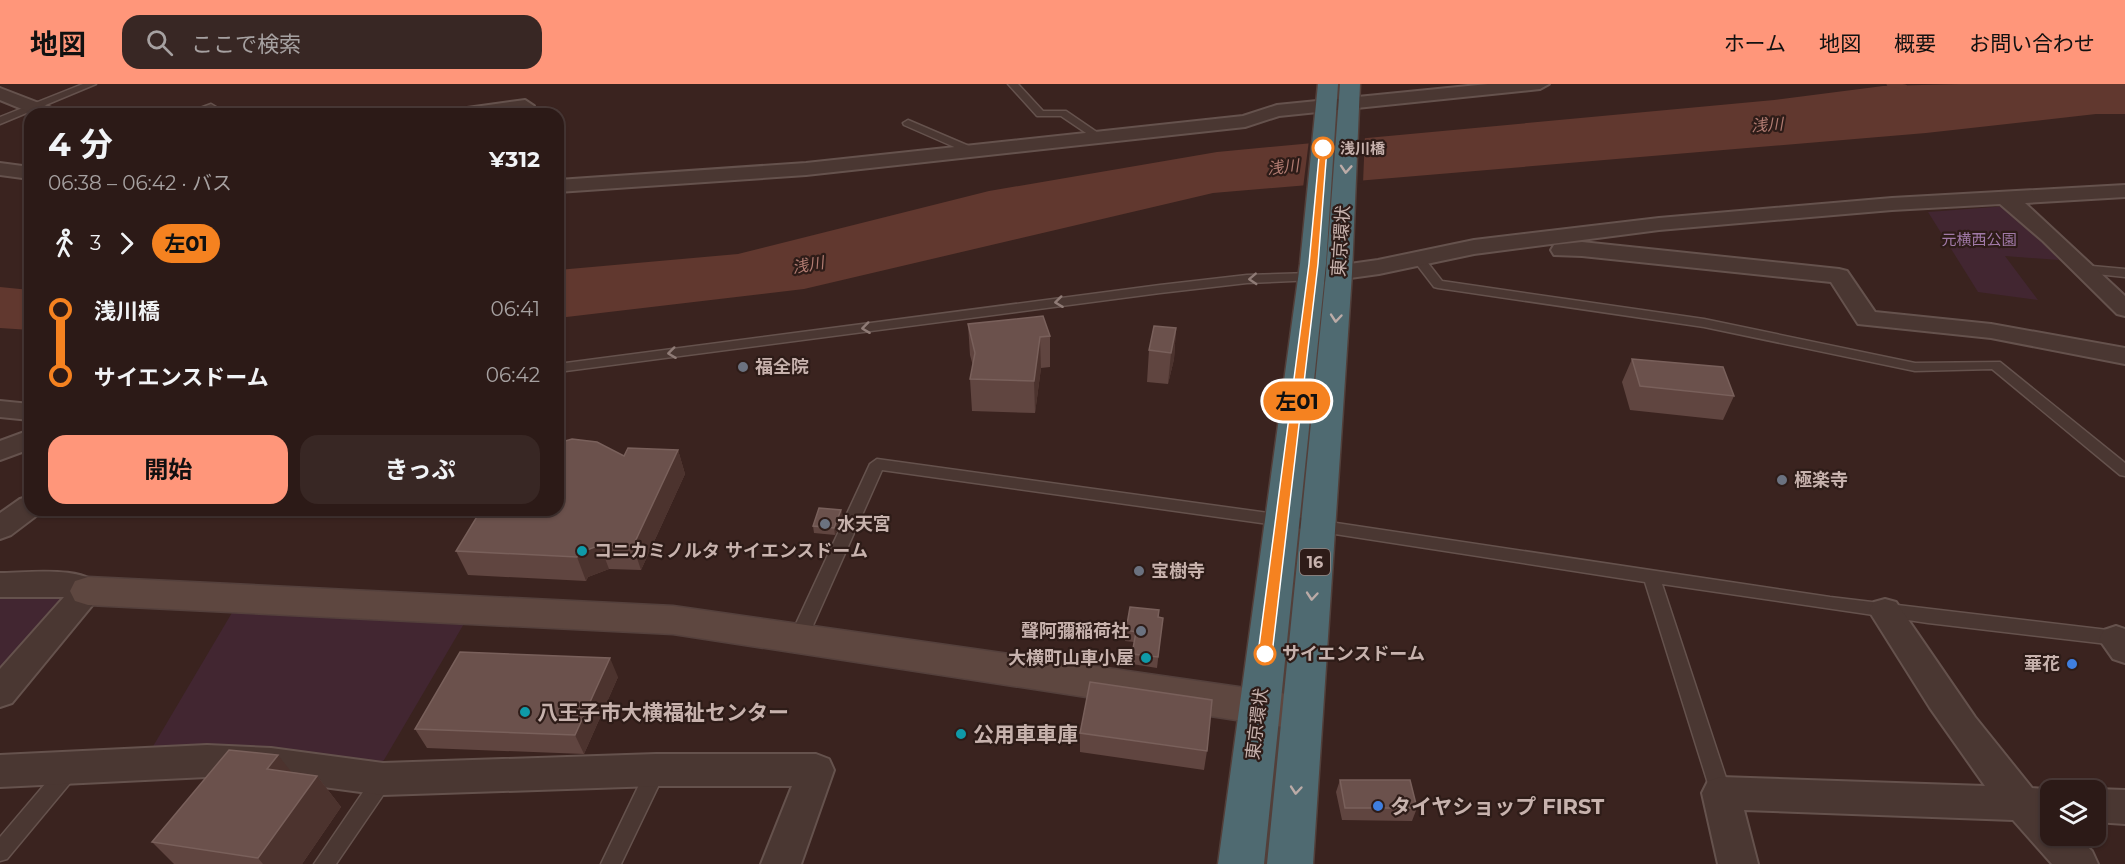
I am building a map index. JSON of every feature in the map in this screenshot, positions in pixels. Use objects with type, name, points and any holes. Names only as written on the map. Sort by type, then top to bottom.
[{"type":"highway","name":"東京環状","points":[[1290,864],[1318,526],[1326,268],[1340,104],[1328,84]]},
{"type":"highway","name":"東京環状","points":[[1241,864],[1282,522],[1326,268]]},
{"type":"street","points":[[564,186],[761,173],[1245,121],[1277,111],[1540,84]]},
{"type":"street","points":[[0,93],[35,108]]},
{"type":"street","points":[[501,108],[523,104]]},
{"type":"street","points":[[0,169],[24,172]]},
{"type":"street","points":[[1326,268],[1379,267],[1659,224],[2003,197],[2125,191]]},
{"type":"street","points":[[2003,197],[2030,215],[2081,269],[2125,309]]},
{"type":"street","points":[[1420,260],[1582,249],[1839,276],[1867,319],[1991,331],[2125,356]]},
{"type":"street","points":[[0,408],[24,411]]},
{"type":"street","points":[[0,451],[24,441]]},
{"type":"street","points":[[0,528],[24,510]]},
{"type":"street","points":[[0,585],[79,585],[88,591],[673,620],[1302,713]]},
{"type":"street","points":[[0,693],[88,591]]},
{"type":"street","points":[[1885,611],[1954,715],[2036,805]]},
{"type":"street","points":[[0,771],[69,770],[218,762],[271,764],[383,779],[656,771],[816,770],[781,864]]},
{"type":"street","points":[[1738,864],[1721,793],[2036,805]]},
{"type":"street","points":[[2106,806],[2125,807]]},
{"type":"street","points":[[2061,846],[2078,864]]},
{"type":"lane","points":[[47,108],[91,84]]},
{"type":"lane","points":[[1013,84],[1040,114],[1063,113],[1099,137]]},
{"type":"lane","points":[[0,121],[24,115]]},
{"type":"lane","points":[[908,123],[972,151]]},
{"type":"lane","points":[[1420,260],[1438,284],[1704,323],[1915,367],[1995,365],[2125,471]]},
{"type":"lane","points":[[564,367],[1326,268]]},
{"type":"lane","points":[[2081,269],[2125,273]]},
{"type":"lane","points":[[798,639],[878,464],[1318,526],[1652,579],[2122,643]]},
{"type":"lane","points":[[1652,579],[1721,793]]},
{"type":"lane","points":[[0,852],[69,770]]},
{"type":"lane","points":[[611,864],[656,771]]},
{"type":"lane","points":[[324,864],[383,779]]},
{"type":"green space","name":"元横西公園","points":[[2007,206],[2025,218],[2059,260],[2005,256],[2038,300],[1978,292],[1928,212]]},
{"type":"green space","points":[[0,585],[79,585],[0,693]]},
{"type":"green space","points":[[233,611],[465,622],[374,777],[142,765]]},
{"type":"water","name":"浅川","points":[[2125,84],[2125,114],[2096,114],[1926,133],[1213,193],[804,289],[564,317],[564,269],[738,254],[989,191],[1217,152],[1774,100],[1883,86]]},
{"type":"water","points":[[0,287],[24,289],[24,330],[0,328]]},
{"type":"pier","points":[[1365,135],[1363,183],[1303,188],[1309,140]]},
{"type":"building","points":[[1043,316],[1050,336],[1040,337],[1034,381],[970,379],[975,353],[968,324]]},
{"type":"building","points":[[1154,326],[1176,328],[1171,353],[1149,350]]},
{"type":"building","points":[[1632,359],[1723,367],[1734,396],[1640,386]]},
{"type":"building","points":[[572,439],[597,442],[624,456],[628,448],[678,450],[633,546],[600,545],[579,553],[577,557],[456,551],[477,516],[564,516],[564,441]]},
{"type":"building","points":[[819,508],[841,510],[834,528],[813,526]]},
{"type":"building","points":[[1130,607],[1159,610],[1158,617],[1163,618],[1158,657],[1132,654],[1136,632],[1126,630]]},
{"type":"building","name":"八王子市大横福祉センター","points":[[460,652],[610,658],[575,735],[415,729]]},
{"type":"building","points":[[1090,682],[1212,700],[1207,751],[1080,733]]},
{"type":"building","points":[[229,750],[278,755],[267,769],[317,776],[258,858],[152,842]]},
{"type":"building","points":[[1340,780],[1410,780],[1417,808],[1345,808]]},
{"type":"waterway","points":[[1889,84],[1905,87]]},
{"type":"bus line","name":"左01","points":[[1265,654],[1307,297],[1313,264],[1323,148]]},
{"type":"place","name":"浅川橋","points":[[1323,148]]},
{"type":"place","name":"福全院","points":[[743,367]]},
{"type":"place","name":"極楽寺","points":[[1782,480]]},
{"type":"place","name":"水天宮","points":[[825,524]]},
{"type":"place","name":"コニカミノルタ サイエンスドーム","points":[[582,551]]},
{"type":"place","name":"宝樹寺","points":[[1139,571]]},
{"type":"place","name":"聲阿彌稲荷社","points":[[1141,631]]},
{"type":"place","name":"サイエンスドーム","points":[[1265,654]]},
{"type":"place","name":"大横町山車小屋","points":[[1146,658]]},
{"type":"place","name":"華花","points":[[2072,664]]},
{"type":"place","name":"八王子市大横福祉センター","points":[[525,712]]},
{"type":"place","name":"公用車車庫","points":[[961,734]]},
{"type":"place","name":"タイヤショップ FIRST","points":[[1378,806]]}]
